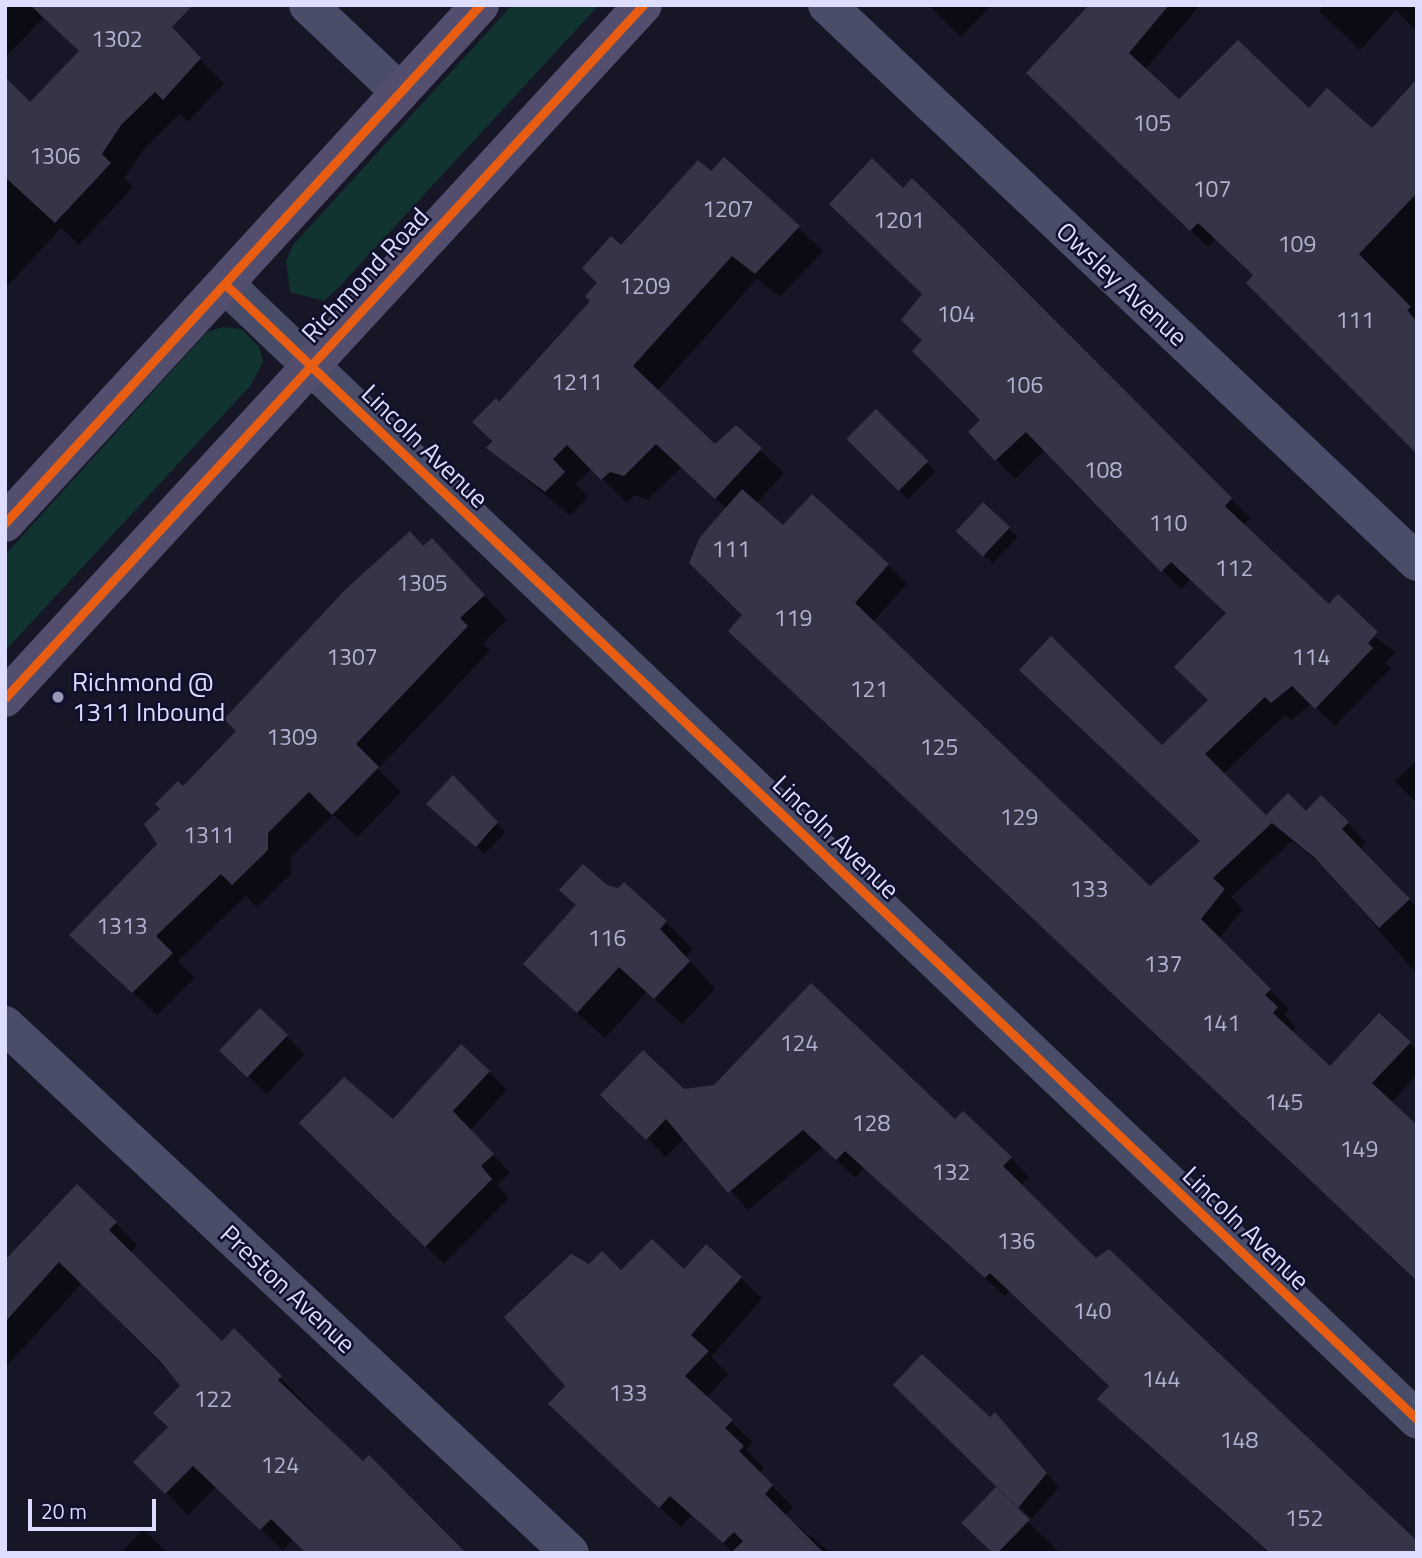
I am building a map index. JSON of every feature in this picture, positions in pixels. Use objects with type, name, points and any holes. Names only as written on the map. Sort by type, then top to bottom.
[{"type":"main road","points":[[5,523],[480,5]]},
{"type":"main road","name":"Richmond Road","points":[[5,698],[643,5]]},
{"type":"street","points":[[308,5],[400,92]]},
{"type":"street","name":"Owsley Avenue","points":[[827,5],[1417,562]]},
{"type":"street","name":"Lincoln Avenue","points":[[226,285],[1417,1419]]},
{"type":"street","name":"Preston Avenue","points":[[5,1026],[570,1553]]},
{"type":"green space","points":[[512,5],[599,5],[324,301],[290,292],[286,261],[293,245]]},
{"type":"green space","points":[[223,327],[241,329],[259,347],[263,362],[251,385],[5,651],[5,555],[207,332]]},
{"type":"building","points":[[30,5],[193,5],[172,27],[201,58],[163,100],[155,92],[121,125],[102,154],[111,163],[55,223],[5,177],[5,77],[30,102],[79,51]]},
{"type":"building","points":[[1089,5],[1169,5],[1129,53],[1179,99],[1238,40],[1309,108],[1327,88],[1372,128],[1417,79],[1417,193],[1359,254],[1411,307],[1407,310],[1417,322],[1417,454],[1246,283],[1253,275],[1198,223],[1190,231],[1026,73]]},
{"type":"building","points":[[724,157],[800,226],[755,274],[732,256],[633,366],[715,444],[736,425],[762,448],[715,499],[656,444],[624,476],[610,472],[601,480],[567,445],[553,459],[565,472],[545,492],[486,448],[492,441],[472,422],[496,398],[499,402],[590,301],[585,296],[597,283],[582,268],[611,236],[621,245],[698,160],[711,171]]},
{"type":"building","points":[[872,158],[903,188],[912,178],[1232,498],[1225,506],[1329,604],[1338,594],[1378,632],[1368,643],[1373,648],[1315,709],[1292,686],[1271,703],[1265,697],[1205,754],[1266,815],[1288,793],[1306,811],[1321,795],[1349,822],[1342,829],[1410,899],[1379,928],[1315,858],[1272,823],[1213,878],[1225,889],[1201,919],[1271,989],[1265,995],[1278,1007],[1273,1013],[1330,1066],[1379,1013],[1411,1042],[1372,1083],[1417,1125],[1417,1281],[728,631],[742,615],[689,563],[700,537],[742,489],[783,525],[812,494],[889,564],[855,603],[1150,886],[1200,841],[1019,670],[1051,636],[1162,745],[1208,700],[1174,667],[1226,613],[1171,562],[1161,572],[1026,432],[995,461],[968,432],[980,420],[912,351],[922,340],[901,320],[922,294],[829,204]]},
{"type":"building","points":[[876,409],[928,461],[899,491],[846,439]]},
{"type":"building","points":[[983,502],[1010,527],[983,556],[956,531]]},
{"type":"building","points":[[410,531],[423,546],[432,538],[485,595],[460,618],[468,626],[356,744],[379,767],[332,815],[309,792],[268,833],[268,850],[232,885],[221,874],[156,936],[173,953],[132,993],[69,935],[157,844],[144,824],[160,809],[155,804],[178,781],[183,786],[236,731],[224,719],[346,589]]},
{"type":"building","points":[[453,775],[498,822],[476,847],[426,804]]},
{"type":"building","points":[[583,864],[607,885],[618,888],[624,882],[667,921],[660,929],[690,961],[654,999],[619,967],[577,1013],[523,964],[576,905],[559,890]]},
{"type":"building","points":[[811,983],[955,1119],[963,1111],[1012,1157],[1003,1166],[1096,1258],[1109,1249],[1417,1541],[1417,1553],[1270,1553],[1097,1399],[1109,1386],[990,1273],[985,1278],[845,1151],[836,1160],[803,1130],[728,1193],[666,1119],[646,1140],[600,1095],[643,1050],[684,1089],[714,1085]]},
{"type":"building","points":[[260,1008],[288,1035],[247,1078],[219,1050]]},
{"type":"building","points":[[461,1044],[490,1071],[453,1111],[494,1154],[481,1166],[492,1179],[425,1247],[299,1123],[344,1077],[393,1119]]},
{"type":"building","points":[[77,1184],[117,1222],[109,1230],[222,1341],[234,1328],[282,1376],[278,1380],[363,1461],[369,1455],[466,1553],[306,1553],[271,1519],[260,1530],[193,1466],[165,1494],[133,1462],[168,1427],[153,1413],[180,1386],[161,1362],[59,1262],[5,1322],[5,1260]]},
{"type":"building","points":[[652,1239],[684,1269],[706,1244],[742,1277],[691,1335],[709,1351],[685,1376],[733,1420],[725,1428],[744,1446],[739,1451],[773,1485],[765,1494],[824,1553],[731,1553],[743,1541],[734,1532],[723,1543],[670,1496],[659,1508],[548,1404],[565,1386],[504,1317],[571,1254],[589,1264],[602,1251],[621,1270]]},
{"type":"building","points":[[922,1354],[990,1417],[995,1412],[1047,1473],[1018,1508],[893,1385]]},
{"type":"building","points":[[996,1487],[1030,1520],[998,1553],[992,1553],[961,1523]]},
{"type":"cycle path","points":[[5,523],[480,5]]},
{"type":"cycle path","points":[[5,698],[643,5]]},
{"type":"cycle path","points":[[226,285],[1417,1419]]},
{"type":"place","name":"Richmond @ 1311 Inbound","points":[[58,697]]}]
